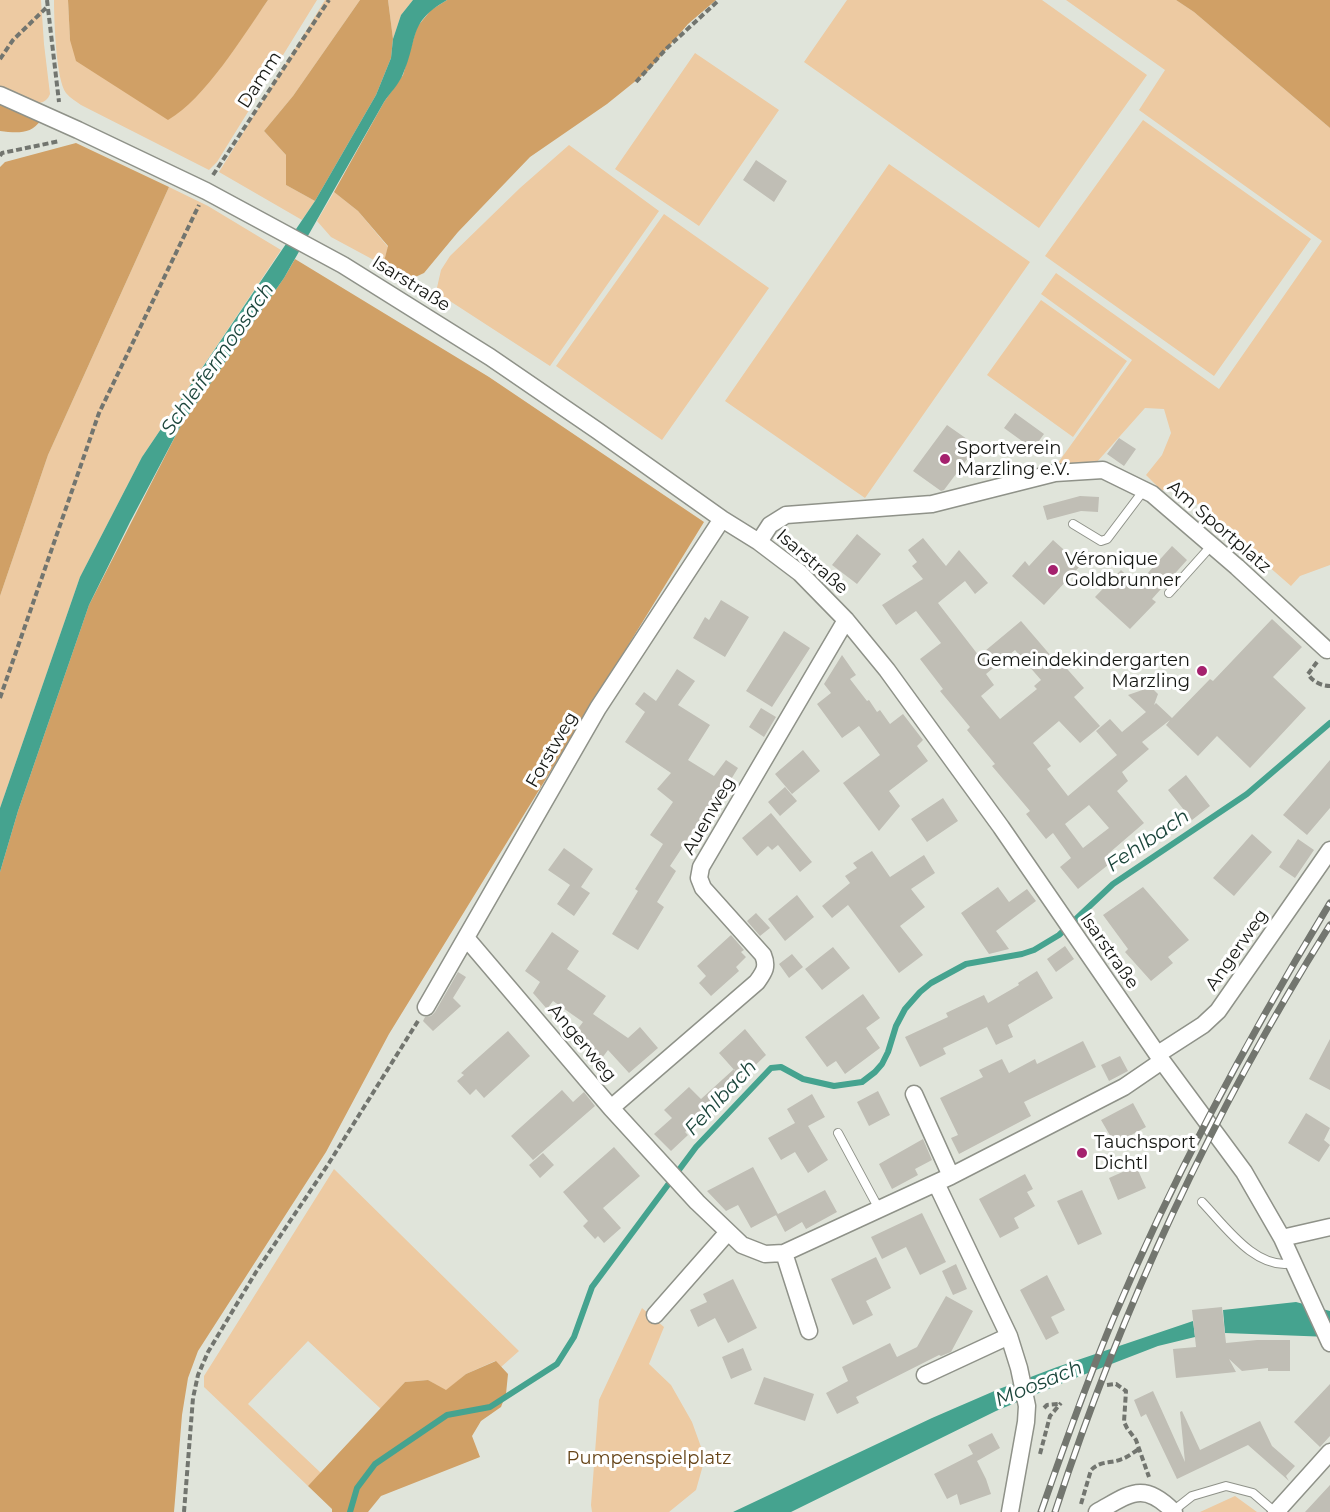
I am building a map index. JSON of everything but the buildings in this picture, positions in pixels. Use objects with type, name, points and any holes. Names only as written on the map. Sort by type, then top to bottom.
[{"type":"street","name":"Isarstraße","points":[[0,95],[78,129],[206,191],[343,265],[490,357],[722,519],[759,542],[800,573],[846,620],[888,670],[1160,1058],[1244,1173],[1282,1238],[1329,1342]]},
{"type":"street","name":"Am Sportplatz","points":[[759,542],[770,525],[786,515],[932,504],[1055,473],[1103,470],[1152,494],[1328,650]]},
{"type":"street","name":"Forstweg","points":[[426,1007],[598,708],[722,519]]},
{"type":"street","name":"Auenweg","points":[[611,1108],[758,982],[765,972],[767,963],[763,955],[703,888],[699,878],[701,867],[846,620]]},
{"type":"street","name":"Angerweg","points":[[467,939],[611,1108],[672,1176],[728,1232],[742,1245],[751,1249],[765,1254],[784,1253],[936,1184],[1115,1092],[1212,1019],[1330,850]]},
{"type":"street","points":[[914,1095],[951,1176]]},
{"type":"street","points":[[936,1184],[1009,1336],[1033,1411],[1024,1437],[1010,1512]]},
{"type":"street","points":[[1282,1238],[1330,1227]]},
{"type":"street","points":[[655,1315],[728,1232]]},
{"type":"street","points":[[784,1253],[809,1330]]},
{"type":"street","points":[[925,1375],[1009,1336]]},
{"type":"street","points":[[1275,1512],[1330,1452]]},
{"type":"street","points":[[1097,1512],[1131,1493],[1139,1492],[1156,1496],[1174,1512]]},
{"type":"lane","points":[[1073,524],[1101,541],[1107,539],[1144,490]]},
{"type":"lane","points":[[1169,593],[1212,545]]},
{"type":"lane","points":[[838,1133],[879,1209]]},
{"type":"lane","points":[[1202,1202],[1257,1256],[1284,1265],[1293,1263]]},
{"type":"lane","points":[[1174,1512],[1192,1496],[1226,1486],[1253,1493],[1275,1512]]},
{"type":"path","points":[[0,156],[3,153],[68,139],[78,129],[60,109],[47,0]]},
{"type":"path","name":"Damm","points":[[213,175],[328,0]]},
{"type":"path","points":[[636,82],[667,48],[719,0]]},
{"type":"path","points":[[0,59],[13,40],[47,6]]},
{"type":"path","points":[[0,698],[99,413],[202,199]]},
{"type":"path","points":[[1328,650],[1308,674],[1311,679],[1322,686],[1330,686]]},
{"type":"path","points":[[184,1512],[193,1398],[198,1375],[208,1352],[256,1272],[329,1163],[426,1007]]},
{"type":"path","points":[[1107,1385],[1116,1384],[1126,1391],[1124,1422],[1136,1440],[1149,1476]]},
{"type":"path","points":[[1033,1411],[1047,1405],[1061,1403]]},
{"type":"path","points":[[1079,1510],[1091,1470],[1101,1463],[1120,1461],[1139,1449]]},
{"type":"green space","points":[[0,0],[41,0],[50,94],[43,102],[39,103],[0,87]]},
{"type":"green space","points":[[54,0],[68,0],[70,40],[218,71],[268,0],[317,0],[217,162],[209,170],[81,105],[66,93],[58,63]]},
{"type":"green space","points":[[325,0],[360,0],[293,96],[264,131],[286,155],[286,185],[315,201],[302,220],[219,172]]},
{"type":"green space","points":[[388,0],[413,0],[401,15],[393,39]]},
{"type":"green space","points":[[847,0],[1042,0],[1147,75],[1039,228],[804,62]]},
{"type":"green space","points":[[1066,0],[1176,0],[1194,12],[1330,128],[1330,565],[1300,576],[1291,586],[1172,482],[1162,491],[1146,475],[1162,455],[1171,433],[1164,409],[1145,408],[1096,463],[1055,467],[1132,360],[1041,294],[1056,273],[1219,389],[1322,241],[1139,110],[1165,70]]},
{"type":"green space","points":[[695,53],[779,110],[699,226],[615,169]]},
{"type":"green space","points":[[1143,120],[1311,239],[1214,376],[1045,256]]},
{"type":"green space","points":[[569,145],[659,211],[550,366],[436,292],[441,270],[450,256],[520,188]]},
{"type":"green space","points":[[889,164],[1030,262],[865,498],[725,401]]},
{"type":"green space","points":[[169,187],[208,206],[281,250],[142,457],[80,577],[0,808],[0,596],[48,455]]},
{"type":"green space","points":[[334,192],[358,211],[388,247],[383,265],[331,237],[317,221]]},
{"type":"green space","points":[[664,214],[769,288],[662,440],[556,366]]},
{"type":"green space","points":[[1041,300],[1127,361],[1073,437],[987,375]]},
{"type":"green space","points":[[334,1169],[519,1351],[501,1367],[495,1361],[466,1374],[446,1391],[428,1380],[405,1382],[381,1409],[308,1341],[248,1404],[321,1473],[308,1486],[204,1387],[204,1376]]},
{"type":"green space","name":"Pumpenspielplatz","points":[[642,1308],[664,1327],[649,1364],[671,1385],[692,1422],[705,1458],[696,1490],[669,1512],[592,1512],[599,1400]]},
{"type":"green space","points":[[1235,1496],[1257,1512],[1200,1512]]},
{"type":"shaded area","points":[[68,0],[268,0],[209,82],[182,110],[168,120],[76,61],[70,40]]},
{"type":"shaded area","points":[[360,0],[388,0],[393,39],[391,58],[376,95],[315,201],[286,185],[286,155],[264,131],[293,96]]},
{"type":"shaded area","points":[[447,0],[716,0],[688,24],[648,71],[607,104],[530,157],[458,232],[424,273],[411,279],[383,265],[388,246],[358,211],[334,192],[384,102],[403,75],[417,27],[431,10]]},
{"type":"shaded area","points":[[1176,0],[1330,0],[1330,128],[1194,12]]},
{"type":"shaded area","points":[[0,103],[41,120],[28,131],[0,131]]},
{"type":"shaded area","points":[[76,143],[169,187],[48,455],[0,596],[0,167],[5,162]]},
{"type":"shaded area","points":[[295,259],[489,377],[704,522],[389,1034],[326,1152],[198,1351],[188,1378],[182,1415],[174,1512],[0,1512],[0,872],[18,811],[89,605],[180,427]]},
{"type":"shaded area","points":[[496,1361],[508,1374],[506,1394],[501,1407],[481,1421],[472,1436],[480,1457],[381,1496],[368,1512],[332,1512],[332,1509],[308,1486],[405,1382],[428,1380],[446,1390],[466,1374]]},
{"type":"water","name":"Schleifermoosach","points":[[413,0],[447,0],[434,8],[420,24],[399,81],[384,102],[284,278],[180,427],[130,522],[89,605],[18,811],[0,872],[0,808],[80,577],[142,457],[315,201],[376,95],[391,58],[393,39],[401,15]]},
{"type":"water","points":[[1296,1302],[1330,1311],[1330,1337],[1225,1333],[1223,1310]]},
{"type":"water","name":"Moosach","points":[[1193,1321],[1195,1337],[1158,1346],[996,1411],[791,1512],[733,1512],[999,1389]]},
{"type":"waterway","name":"Fehlbach","points":[[350,1512],[357,1488],[375,1464],[447,1415],[490,1407],[557,1364],[574,1337],[592,1287],[696,1147],[771,1068],[781,1067],[803,1079],[834,1086],[862,1082],[882,1064],[905,1009],[931,983],[966,964],[1022,954],[1034,950],[1059,935],[1113,884],[1247,794],[1330,723]]},
{"type":"railway","points":[[1041,1512],[1104,1341],[1162,1210],[1242,1054],[1330,903]]},
{"type":"railway","points":[[1055,1512],[1110,1359],[1175,1210],[1248,1065],[1330,925]]},
{"type":"place","name":"Sportverein Marzling e.V.","points":[[945,459]]},
{"type":"place","name":"Véronique Goldbrunner","points":[[1053,570]]},
{"type":"place","name":"Gemeindekindergarten Marzling","points":[[1202,671]]},
{"type":"place","name":"Tauchsport Dichtl","points":[[1082,1153]]}]
